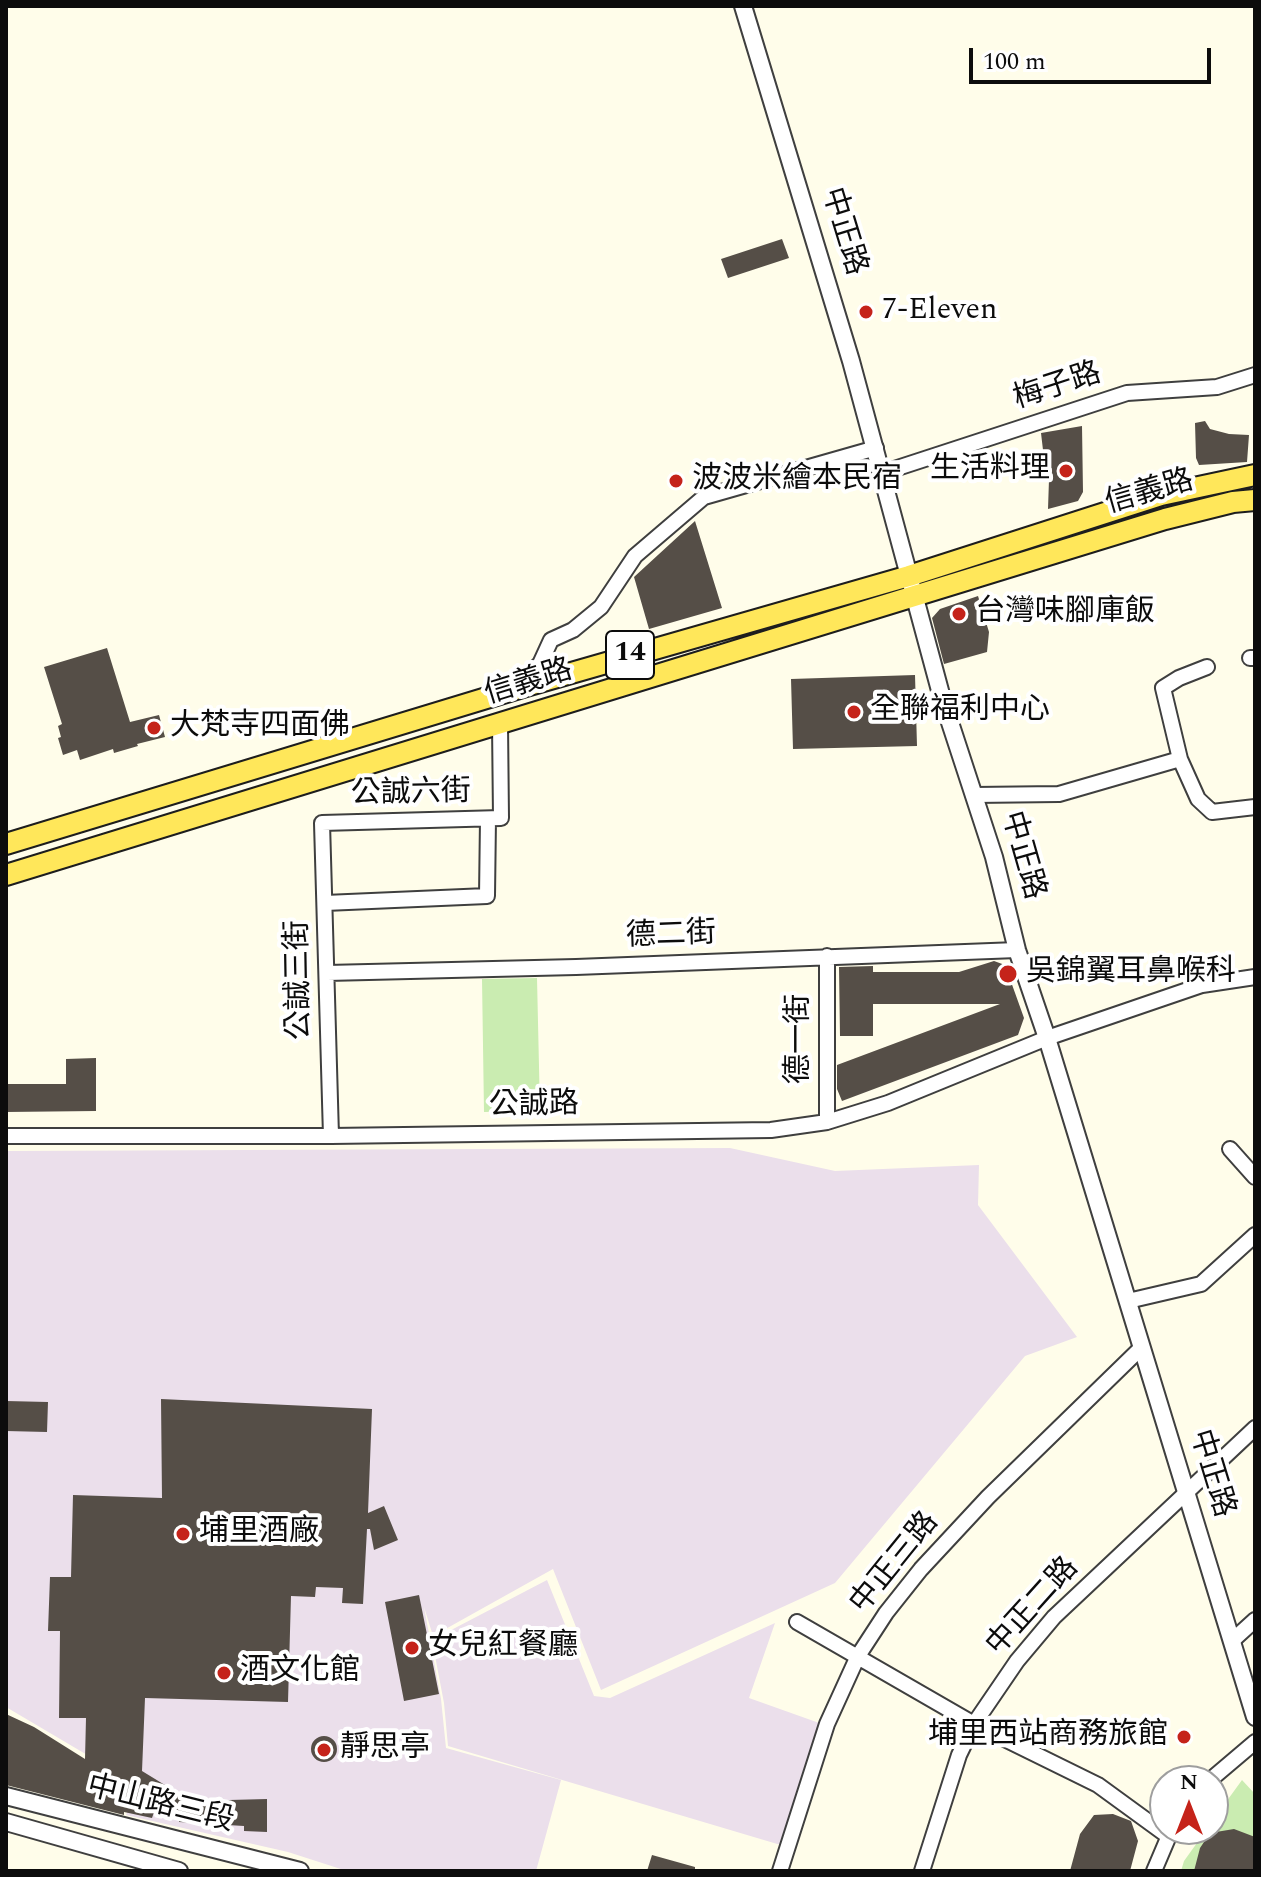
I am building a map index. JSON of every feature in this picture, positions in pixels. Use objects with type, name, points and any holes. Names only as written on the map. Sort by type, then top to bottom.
[{"type":"main road","name":"信義路","points":[[6,844],[506,692],[909,576],[1161,495],[1255,475]]},
{"type":"main road","name":"信義路","points":[[6,875],[1165,519],[1233,502],[1255,500]]},
{"type":"main road","points":[[405,723],[412,751]]},
{"type":"street","name":"中正路","points":[[743,6],[876,448],[942,698],[994,857],[1017,950],[1047,1038],[1255,1717]]},
{"type":"street","name":"梅子路","points":[[882,473],[1127,393],[1217,387],[1255,375]]},
{"type":"street","points":[[506,692],[540,664],[551,640],[573,630],[601,607],[635,556],[704,497],[876,448]]},
{"type":"street","points":[[1207,667],[1163,688],[1180,759],[1198,799],[1212,812],[1255,807]]},
{"type":"street","points":[[325,903],[487,896],[500,724]]},
{"type":"street","points":[[974,795],[1059,794],[1180,759]]},
{"type":"street","name":"公誠六街","points":[[322,823],[494,819]]},
{"type":"street","name":"公誠三街","points":[[322,823],[331,1136]]},
{"type":"street","name":"德二街","points":[[327,973],[1017,950]]},
{"type":"street","name":"德一街","points":[[827,956],[827,1122]]},
{"type":"street","name":"公誠路","points":[[6,1136],[331,1136],[771,1130],[827,1122],[888,1103],[1047,1038],[1202,985],[1255,977]]},
{"type":"street","points":[[1230,1149],[1255,1177]]},
{"type":"street","points":[[1128,1301],[1201,1284],[1255,1235]]},
{"type":"street","name":"中正三路","points":[[780,1871],[827,1724],[858,1656],[921,1569],[988,1497],[1141,1348]]},
{"type":"street","name":"中正二路","points":[[922,1871],[950,1779],[974,1724],[1017,1661],[1054,1617],[1255,1428]]},
{"type":"street","points":[[1233,1640],[1255,1620]]},
{"type":"street","points":[[797,1622],[974,1724],[1098,1785],[1149,1819]]},
{"type":"street","points":[[1228,1765],[1255,1742]]},
{"type":"street","name":"中山路三段","points":[[6,1796],[290,1870]]},
{"type":"street","name":"中山路三段","points":[[6,1822],[179,1871]]},
{"type":"street","points":[[1154,1871],[1165,1845]]},
{"type":"shaded area","points":[[730,1148],[835,1171],[979,1165],[978,1205],[1077,1337],[1025,1356],[835,1583],[601,1690],[553,1569],[433,1636],[424,1607],[441,1699],[446,1748],[561,1780],[536,1871],[347,1871],[288,1852],[126,1815],[138,1785],[6,1707],[6,1151]]},
{"type":"shaded area","points":[[547,1580],[594,1696],[610,1698],[775,1623],[749,1698],[822,1724],[784,1846],[448,1746],[444,1703],[432,1640]]},
{"type":"green space","points":[[537,978],[540,1111],[484,1112],[482,979]]},
{"type":"green space","points":[[1242,1780],[1255,1794],[1255,1871],[1181,1871],[1196,1845],[1229,1845],[1229,1798]]},
{"type":"building","points":[[782,239],[789,258],[728,278],[721,259]]},
{"type":"building","points":[[1205,421],[1210,429],[1249,435],[1247,462],[1199,465],[1195,423]]},
{"type":"building","name":"生活料理","points":[[1082,426],[1083,492],[1078,501],[1048,509],[1050,450],[1043,450],[1041,433]]},
{"type":"building","points":[[695,521],[722,608],[649,629],[634,577]]},
{"type":"building","points":[[978,596],[989,632],[987,652],[944,664],[932,618],[940,609]]},
{"type":"building","points":[[107,648],[130,722],[159,715],[165,737],[80,760],[77,750],[63,755],[58,738],[61,737],[58,726],[62,724],[44,667]]},
{"type":"building","name":"全聯福利中心","points":[[915,675],[917,746],[793,749],[791,679]]},
{"type":"building","points":[[994,961],[1005,965],[1024,1018],[1018,1035],[842,1101],[837,1089],[837,1065],[1000,1004],[873,1004],[873,1036],[840,1036],[839,967],[873,966],[873,972],[959,972]]},
{"type":"building","points":[[96,1058],[96,1111],[6,1112],[6,1084],[66,1084],[66,1059]]},
{"type":"building","points":[[161,1399],[372,1409],[368,1513],[384,1506],[398,1540],[374,1550],[370,1529],[367,1529],[363,1604],[342,1603],[343,1588],[316,1587],[315,1597],[291,1596],[288,1702],[145,1698],[142,1771],[191,1801],[267,1799],[267,1832],[244,1831],[244,1826],[179,1822],[179,1814],[158,1800],[152,1818],[124,1812],[124,1815],[6,1785],[6,1714],[34,1727],[85,1759],[86,1718],[59,1718],[60,1631],[48,1631],[50,1577],[71,1577],[73,1495],[162,1498]]},
{"type":"building","points":[[6,1401],[48,1402],[47,1432],[6,1431]]},
{"type":"building","name":"女兒紅餐廳","points":[[419,1595],[439,1694],[404,1701],[385,1602]]},
{"type":"building","name":"靜思亭","points":[[324,1736],[333,1740],[337,1749],[333,1758],[324,1762],[315,1758],[311,1749],[315,1740]]},
{"type":"building","points":[[1113,1814],[1131,1821],[1138,1841],[1130,1871],[1070,1871],[1080,1834],[1094,1815]]},
{"type":"building","points":[[1229,1830],[1255,1837],[1255,1871],[1194,1871],[1202,1845],[1229,1845]]},
{"type":"building","points":[[652,1855],[695,1867],[695,1871],[647,1871]]},
{"type":"place","name":"7-Eleven","points":[[866,312]]},
{"type":"place","name":"生活料理","points":[[1066,471]]},
{"type":"place","name":"波波米繪本民宿","points":[[676,481]]},
{"type":"place","name":"台灣味腳庫飯","points":[[959,614]]},
{"type":"place","name":"全聯福利中心","points":[[854,712]]},
{"type":"place","name":"大梵寺四面佛","points":[[154,728]]},
{"type":"place","name":"吳錦翼耳鼻喉科","points":[[1008,974]]},
{"type":"place","name":"埔里酒廠","points":[[183,1534]]},
{"type":"place","name":"女兒紅餐廳","points":[[412,1648]]},
{"type":"place","name":"酒文化館","points":[[224,1673]]},
{"type":"place","name":"埔里西站商務旅館","points":[[1184,1737]]},
{"type":"place","name":"靜思亭","points":[[324,1750]]}]
